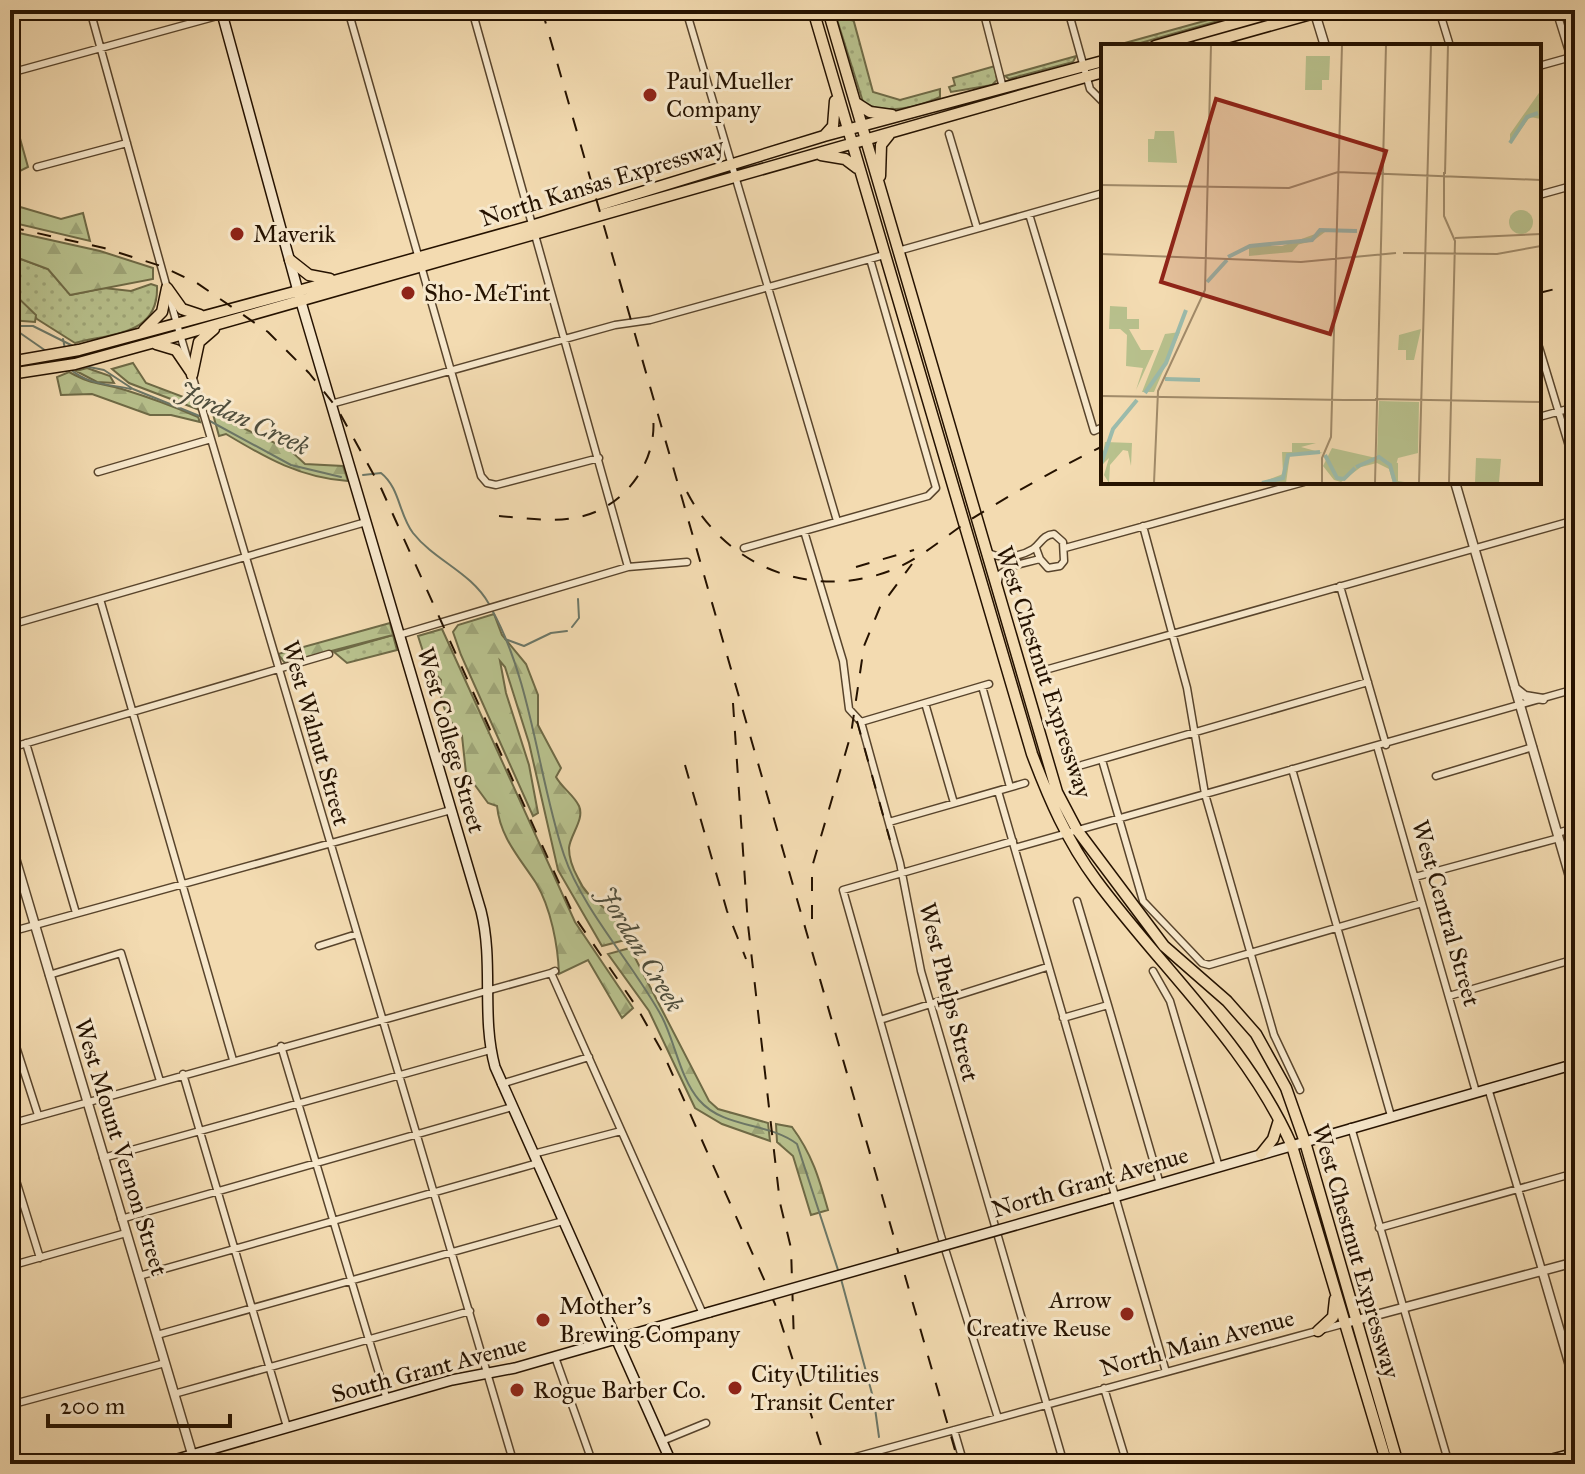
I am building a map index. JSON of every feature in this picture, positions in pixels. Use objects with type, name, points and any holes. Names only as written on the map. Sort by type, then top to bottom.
[{"type":"main road","name":"West Chestnut Expressway","points":[[813,10],[1032,754],[1052,809],[1164,946],[1227,1001],[1256,1034],[1286,1088],[1305,1142],[1387,1464]]},
{"type":"main road","name":"West Chestnut Expressway","points":[[828,10],[996,590],[1071,832],[1095,879],[1235,1050],[1279,1120],[1292,1146],[1334,1282],[1351,1322],[1398,1464]]},
{"type":"main road","points":[[1162,44],[1282,10]]},
{"type":"main road","points":[[1204,44],[1318,11]]},
{"type":"main road","name":"West College Street","points":[[222,12],[331,404],[484,922],[490,1050],[501,1084],[672,1464]]},
{"type":"main road","name":"North Kansas Expressway","points":[[733,169],[889,135],[1085,72],[1101,62]]},
{"type":"main road","name":"North Kansas Expressway","points":[[300,296],[532,231],[733,169],[824,136],[1003,88],[1085,72],[1101,72]]},
{"type":"main road","points":[[824,136],[834,123],[836,91]]},
{"type":"main road","points":[[854,100],[870,112],[906,114]]},
{"type":"main road","points":[[880,190],[880,152],[889,135]]},
{"type":"main road","points":[[803,156],[845,159],[853,163],[861,176]]},
{"type":"main road","points":[[290,260],[309,275],[336,280]]},
{"type":"main road","name":"North Kansas Expressway","points":[[300,296],[336,280],[419,263]]},
{"type":"main road","points":[[167,288],[187,312],[214,313],[300,296]]},
{"type":"main road","points":[[132,336],[159,317],[167,288]]},
{"type":"main road","points":[[10,362],[132,336],[226,323],[300,296]]},
{"type":"main road","points":[[10,374],[38,371],[120,352],[150,343],[214,313]]},
{"type":"main road","points":[[192,375],[199,342],[226,323]]},
{"type":"main road","points":[[150,343],[176,350],[192,375]]},
{"type":"main road","name":"North Grant Avenue","points":[[617,1340],[1575,1064]]},
{"type":"main road","points":[[1261,1154],[1273,1139],[1279,1120]]},
{"type":"main road","points":[[1318,1331],[1334,1314],[1334,1282]]},
{"type":"main road","name":"South Grant Avenue","points":[[160,1464],[193,1459],[287,1427],[617,1340]]},
{"type":"main road","points":[[1533,1464],[1575,1453]]},
{"type":"street","name":"West Walnut Street","points":[[90,10],[206,424],[514,1464]]},
{"type":"street","points":[[10,73],[101,50],[222,12],[239,10]]},
{"type":"street","points":[[348,10],[477,466],[487,483],[505,483],[599,458]]},
{"type":"street","points":[[472,10],[628,567]]},
{"type":"street","points":[[686,10],[837,521]]},
{"type":"street","points":[[983,10],[1003,88]]},
{"type":"street","points":[[1068,10],[1091,91],[1101,100]]},
{"type":"street","points":[[1439,10],[1449,44]]},
{"type":"street","points":[[1556,10],[1575,71]]},
{"type":"street","points":[[1318,11],[1325,44]]},
{"type":"street","points":[[1541,65],[1573,57]]},
{"type":"street","points":[[949,134],[977,228]]},
{"type":"street","points":[[37,167],[127,143]]},
{"type":"street","points":[[1541,194],[1575,185]]},
{"type":"street","points":[[898,251],[1101,194]]},
{"type":"street","points":[[1029,214],[1094,431],[1101,428]]},
{"type":"street","points":[[331,404],[884,255]]},
{"type":"street","points":[[744,548],[934,492],[936,483],[870,259]]},
{"type":"street","points":[[1541,354],[1575,466]]},
{"type":"street","points":[[1541,416],[1575,407]]},
{"type":"street","points":[[98,472],[211,439]]},
{"type":"street","points":[[1065,548],[1297,484]]},
{"type":"street","points":[[1456,484],[1575,894]]},
{"type":"street","points":[[1045,670],[1575,520]]},
{"type":"street","points":[[10,625],[366,522]]},
{"type":"street","points":[[1143,526],[1196,732],[1205,794],[1274,1035],[1300,1090]]},
{"type":"street","name":"West Phelps Street","points":[[804,531],[843,661],[849,709],[861,722],[889,822],[930,1004],[1064,1464]]},
{"type":"street","points":[[984,549],[1002,558],[1036,548],[1043,538],[1059,535],[1065,548],[1060,566],[1048,568],[1036,548]]},
{"type":"street","points":[[996,590],[999,575],[1005,570],[1040,559]]},
{"type":"street","points":[[399,635],[628,567],[687,562]]},
{"type":"street","points":[[1340,586],[1386,745]]},
{"type":"street","points":[[100,599],[233,1060]]},
{"type":"street","points":[[10,748],[329,654]]},
{"type":"street","points":[[1082,765],[1368,682]]},
{"type":"street","points":[[861,722],[986,685],[1010,787]]},
{"type":"street","points":[[1515,687],[1525,696],[1543,699]]},
{"type":"street","points":[[998,1418],[843,890],[1014,844],[1071,832],[1575,689]]},
{"type":"street","points":[[925,703],[954,803]]},
{"type":"street","points":[[26,743],[76,913]]},
{"type":"street","name":"West Central Street","points":[[1377,746],[1476,1092]]},
{"type":"street","points":[[1436,776],[1533,747]]},
{"type":"street","points":[[1102,760],[1143,901],[1194,958],[1209,965],[1422,903]]},
{"type":"street","points":[[1292,769],[1391,1116]]},
{"type":"street","points":[[889,822],[1025,783]]},
{"type":"street","points":[[998,791],[1063,1018],[1109,1198],[1166,1372]]},
{"type":"street","points":[[10,932],[451,810]]},
{"type":"street","points":[[1415,877],[1558,836],[1575,828]]},
{"type":"street","name":"West Mount Vernon Street","points":[[10,841],[193,1459]]},
{"type":"street","points":[[1077,901],[1160,1184]]},
{"type":"street","points":[[319,946],[357,934]]},
{"type":"street","points":[[49,975],[121,953],[160,1081]]},
{"type":"street","points":[[1449,996],[1575,959]]},
{"type":"street","points":[[880,1020],[1047,967]]},
{"type":"street","points":[[1153,971],[1170,1001],[1219,1167]]},
{"type":"street","points":[[10,1124],[553,972],[621,1131],[707,1313]]},
{"type":"street","points":[[1063,1018],[1108,1005]]},
{"type":"street","points":[[11,1028],[38,1115]]},
{"type":"street","points":[[281,1046],[387,1400]]},
{"type":"street","points":[[103,1158],[490,1050]]},
{"type":"street","points":[[501,1084],[589,1057]]},
{"type":"street","points":[[183,1074],[287,1427]]},
{"type":"street","points":[[1488,1088],[1575,1383]]},
{"type":"street","points":[[121,1219],[512,1107]]},
{"type":"street","points":[[1351,1127],[1449,1464]]},
{"type":"street","points":[[139,1276],[435,1193],[621,1131]]},
{"type":"street","points":[[10,1161],[40,1258]]},
{"type":"street","points":[[1379,1228],[1575,1173]]},
{"type":"street","points":[[157,1335],[563,1221]]},
{"type":"street","points":[[10,1266],[126,1233]]},
{"type":"street","name":"North Main Avenue","points":[[830,1464],[1575,1262]]},
{"type":"street","points":[[174,1394],[470,1311]]},
{"type":"street","points":[[555,1357],[593,1464]]},
{"type":"street","points":[[10,1405],[165,1363]]},
{"type":"street","points":[[1104,1388],[1127,1464]]},
{"type":"street","points":[[662,1441],[706,1423]]},
{"type":"street","points":[[954,1430],[964,1464]]},
{"type":"green space","points":[[834,10],[847,10],[854,22],[873,92],[900,100],[940,89],[940,97],[912,107],[891,109],[881,109],[863,102]]},
{"type":"green space","points":[[1244,10],[1257,10],[1137,44],[1121,44]]},
{"type":"green space","points":[[1076,56],[1073,62],[1009,79],[1005,76]]},
{"type":"green space","points":[[995,66],[997,80],[992,85],[951,92],[949,87],[955,85],[953,78]]},
{"type":"green space","points":[[14,117],[28,167],[10,176],[10,118]]},
{"type":"green space","points":[[10,204],[61,219],[83,213],[90,241],[10,222]]},
{"type":"green space","points":[[10,231],[100,251],[153,268],[153,279],[70,295],[48,269],[10,255]]},
{"type":"green space","points":[[10,255],[48,269],[71,295],[104,288],[131,291],[151,284],[157,286],[156,302],[142,323],[131,329],[75,343],[37,319],[10,290]]},
{"type":"green space","points":[[10,290],[36,315],[35,322],[10,320]]},
{"type":"green space","points":[[133,363],[146,383],[194,401],[197,409],[129,383],[112,369]]},
{"type":"green space","points":[[87,368],[110,376],[114,383],[97,382],[76,371]]},
{"type":"green space","points":[[69,372],[170,405],[198,417],[200,422],[171,415],[150,415],[92,394],[61,395],[57,377]]},
{"type":"green space","points":[[214,406],[245,429],[290,450],[305,464],[343,466],[348,481],[299,471],[270,459],[226,434],[219,436],[211,407]]},
{"type":"green space","points":[[494,614],[502,635],[526,664],[538,695],[538,725],[561,768],[556,777],[579,806],[579,822],[569,848],[573,867],[583,888],[617,920],[625,940],[602,946],[558,870],[529,743],[505,667],[500,661],[506,693],[529,765],[538,813],[533,816],[461,655],[453,632],[458,625]]},
{"type":"green space","points":[[390,623],[393,635],[285,663],[278,654]]},
{"type":"green space","points":[[442,629],[575,922],[633,1008],[622,1018],[588,960],[559,974],[553,927],[546,904],[506,837],[497,806],[488,803],[466,773],[462,736],[445,711],[441,680],[427,664],[418,636]]},
{"type":"green space","points":[[393,635],[397,650],[347,663],[334,652]]},
{"type":"green space","points":[[630,948],[709,1101],[718,1109],[768,1123],[770,1141],[722,1124],[695,1108],[649,1011],[608,954]]},
{"type":"green space","points":[[776,1124],[792,1127],[799,1137],[814,1167],[828,1210],[811,1215],[793,1156],[777,1142]]},
{"type":"waterway","name":"Jordan Creek","points":[[10,326],[46,351]]},
{"type":"waterway","name":"Jordan Creek","points":[[11,326],[33,326],[75,347]]},
{"type":"waterway","name":"Jordan Creek","points":[[63,339],[65,349]]},
{"type":"waterway","name":"Jordan Creek","points":[[84,366],[104,370],[133,389],[202,417]]},
{"type":"waterway","name":"Jordan Creek","points":[[70,369],[92,381],[131,389]]},
{"type":"waterway","name":"Jordan Creek","points":[[208,420],[291,465],[341,477]]},
{"type":"waterway","name":"Jordan Creek","points":[[363,475],[381,473],[387,479],[413,533],[473,583],[489,604]]},
{"type":"waterway","points":[[572,627],[579,618],[578,599]]},
{"type":"waterway","name":"Jordan Creek","points":[[492,610],[506,638],[526,699],[555,825],[572,875],[662,1017],[682,1071],[699,1100],[721,1116],[773,1132],[797,1144],[839,1273]]},
{"type":"waterway","points":[[505,639],[524,646],[551,633],[567,631]]},
{"type":"waterway","name":"Jordan Creek","points":[[841,1279],[874,1401],[879,1437]]},
{"type":"waterway","name":"Jordan Creek","points":[[885,1458],[887,1464]]},
{"type":"railway","points":[[542,10],[959,1464]]},
{"type":"railway","points":[[10,227],[104,248],[161,266],[197,283],[268,332],[309,373],[337,408],[381,488],[574,916],[636,1006],[663,1053],[775,1304],[810,1414]]},
{"type":"railway","points":[[1541,292],[1575,284]]},
{"type":"railway","points":[[499,516],[569,519],[610,504],[624,493],[644,466],[653,434],[653,417]]},
{"type":"railway","points":[[687,492],[704,519],[726,542],[751,560],[807,580],[838,581],[869,577],[909,562],[1003,500],[1101,447]]},
{"type":"railway","points":[[856,567],[914,550]]},
{"type":"railway","points":[[812,919],[812,867],[851,734],[864,646],[880,607],[912,564]]},
{"type":"railway","points":[[733,703],[748,925],[780,1203],[791,1248],[794,1343]]},
{"type":"railway","points":[[857,721],[890,840]]},
{"type":"railway","points":[[685,765],[727,911],[746,959]]},
{"type":"railway","points":[[808,1405],[827,1464]]},
{"type":"place","name":"Paul Mueller Company","points":[[650,95]]},
{"type":"place","name":"Maverik","points":[[237,234]]},
{"type":"place","name":"Sho-MeTint","points":[[408,293]]},
{"type":"place","name":"Arrow Creative Reuse","points":[[1127,1314]]},
{"type":"place","name":"Mother's Brewing Company","points":[[543,1320]]},
{"type":"place","name":"City Utilities Transit Center","points":[[735,1388]]},
{"type":"place","name":"Rogue Barber Co.","points":[[517,1390]]}]
